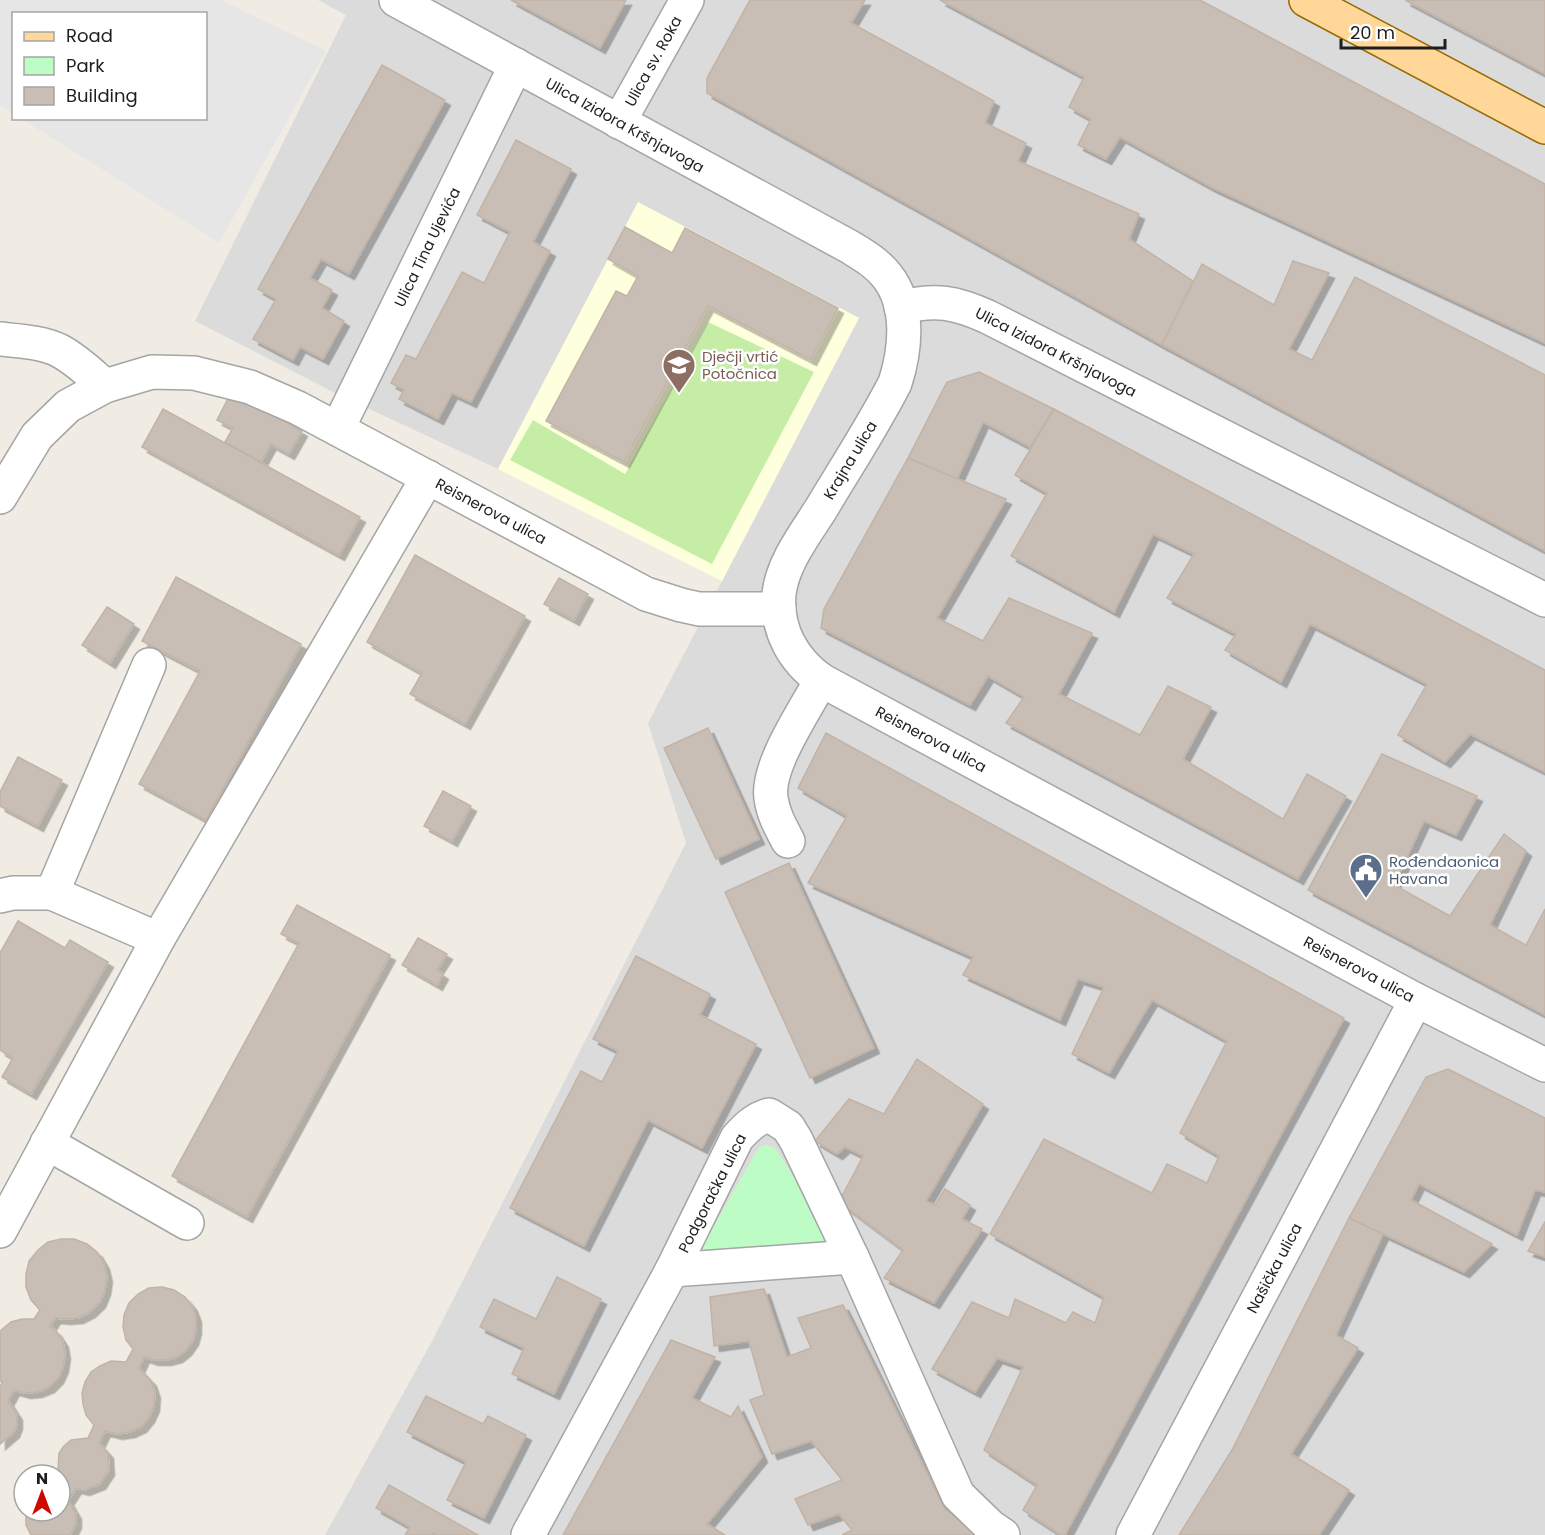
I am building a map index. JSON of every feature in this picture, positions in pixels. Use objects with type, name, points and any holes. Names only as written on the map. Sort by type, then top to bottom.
[{"type":"main road","points":[[1306,0],[1545,127]]},
{"type":"street","name":"Ulica Izidora Kršnjavoga","points":[[396,0],[865,256],[887,276],[896,291],[901,307],[931,302],[948,303],[988,317],[1545,600]]},
{"type":"street","name":"Ulica sv. Roka","points":[[619,122],[687,0]]},
{"type":"street","name":"Ulica Tina Ujevića","points":[[338,428],[516,65]]},
{"type":"street","name":"Krajna ulica","points":[[779,609],[779,592],[784,574],[895,383],[902,363],[904,342],[901,307]]},
{"type":"street","points":[[0,339],[32,342],[59,350],[81,364],[105,386]]},
{"type":"street","name":"Reisnerova ulica","points":[[0,497],[37,436],[68,406],[105,386],[152,372],[194,373],[250,387],[338,428],[646,594],[699,609],[779,609],[789,646],[808,671],[821,680],[1416,1000],[1545,1065]]},
{"type":"street","points":[[0,1231],[158,939],[428,477]]},
{"type":"street","points":[[52,893],[149,665]]},
{"type":"street","points":[[788,841],[776,818],[770,798],[771,780],[778,759],[821,680]]},
{"type":"street","points":[[0,896],[13,893],[52,893],[158,939]]},
{"type":"street","name":"Našička ulica","points":[[1133,1535],[1416,1000]]},
{"type":"street","name":"Podgoračka ulica","points":[[528,1535],[672,1270],[737,1138],[747,1126],[769,1115],[788,1127],[852,1257],[958,1495],[990,1526],[1003,1535]]},
{"type":"street","points":[[47,1143],[187,1223]]},
{"type":"street","name":"Podgoračka ulica","points":[[672,1270],[852,1257]]},
{"type":"shaded area","points":[[0,0],[221,0],[326,51],[219,243],[24,120],[207,120],[207,12],[12,12],[12,112],[0,105]]},
{"type":"shaded area","points":[[318,0],[1545,0],[1545,1535],[325,1535],[431,1343],[686,843],[648,723],[859,318],[638,203],[498,469],[335,393],[195,321],[346,15]]},
{"type":"shaded area","name":"Dječji vrtić Potočnica","points":[[638,202],[859,318],[722,581],[498,469]]},
{"type":"green space","points":[[708,322],[814,372],[712,564],[510,460],[533,420],[625,474]]},
{"type":"green space","points":[[767,1145],[776,1149],[833,1241],[699,1252],[759,1147]]},
{"type":"building","points":[[511,0],[626,0],[600,48]]},
{"type":"building","points":[[750,0],[865,0],[851,23],[994,101],[985,123],[1026,143],[1018,161],[1139,214],[1129,239],[1193,281],[1162,345],[707,93],[707,78]]},
{"type":"building","points":[[940,0],[1200,0],[1545,184],[1545,343],[1211,187],[1120,137],[1106,159],[1078,145],[1091,119],[1069,107],[1084,77]]},
{"type":"building","points":[[1405,0],[1545,0],[1545,74]]},
{"type":"building","points":[[382,65],[445,100],[349,274],[321,259],[310,278],[332,290],[322,308],[344,321],[323,359],[300,347],[293,360],[253,339],[276,299],[258,289]]},
{"type":"building","points":[[516,140],[571,169],[533,242],[550,251],[471,402],[452,393],[438,419],[399,399],[404,390],[391,383],[406,355],[416,359],[462,272],[484,283],[510,232],[477,215]]},
{"type":"building","points":[[625,227],[672,253],[685,228],[838,308],[811,360],[708,306],[624,462],[546,421],[616,291],[627,296],[638,276],[608,259]]},
{"type":"building","points":[[1293,261],[1329,273],[1289,349],[1312,360],[1355,277],[1545,375],[1545,551],[1162,345],[1202,264],[1274,305]]},
{"type":"building","points":[[979,372],[1054,409],[1030,447],[983,422],[957,479],[908,458],[947,382]]},
{"type":"building","points":[[232,391],[302,431],[289,454],[271,444],[261,462],[225,442],[233,428],[217,420]]},
{"type":"building","points":[[163,409],[360,517],[339,555],[142,447]]},
{"type":"building","points":[[1054,409],[1545,670],[1545,772],[1470,734],[1445,762],[1398,735],[1427,684],[1310,624],[1281,682],[1225,650],[1236,634],[1167,598],[1194,554],[1153,534],[1114,612],[1011,556],[1047,493],[1015,475]]},
{"type":"building","points":[[908,458],[1006,499],[937,618],[983,641],[1009,598],[1092,633],[1059,694],[1140,735],[1168,686],[1211,707],[1183,759],[1283,819],[1307,774],[1346,796],[1298,879],[1006,723],[1024,697],[988,676],[970,705],[821,628],[824,609]]},
{"type":"building","points":[[415,555],[525,616],[465,724],[410,694],[422,673],[367,642]]},
{"type":"building","points":[[176,577],[301,644],[206,820],[139,784],[200,671],[142,641]]},
{"type":"building","points":[[559,578],[588,594],[574,620],[544,604]]},
{"type":"building","points":[[107,607],[134,624],[110,663],[82,645]]},
{"type":"building","points":[[708,728],[759,839],[716,859],[664,748]]},
{"type":"building","points":[[826,733],[1344,1018],[1065,1535],[1061,1535],[1023,1510],[1037,1485],[984,1450],[1023,1367],[997,1358],[975,1392],[932,1369],[972,1302],[1009,1318],[1015,1299],[1066,1323],[1073,1312],[1095,1323],[1104,1297],[990,1234],[1044,1139],[1152,1193],[1167,1164],[1207,1183],[1219,1156],[1180,1133],[1227,1041],[1152,1000],[1109,1073],[1072,1054],[1104,987],[1078,979],[1060,1020],[963,975],[973,957],[808,883],[847,816],[798,788]]},
{"type":"building","points":[[1382,754],[1477,796],[1456,835],[1424,821],[1394,885],[1450,916],[1504,834],[1526,851],[1490,925],[1526,945],[1545,909],[1545,1015],[1308,890]]},
{"type":"building","points":[[18,757],[62,780],[38,826],[0,806],[0,792]]},
{"type":"building","points":[[443,791],[471,806],[452,841],[424,826]]},
{"type":"building","points":[[789,863],[874,1048],[810,1078],[725,892]]},
{"type":"building","points":[[297,905],[390,955],[247,1217],[172,1176],[299,943],[281,934]]},
{"type":"building","points":[[18,921],[65,948],[70,940],[108,962],[31,1094],[2,1077],[13,1058],[0,1050],[0,953]]},
{"type":"building","points":[[418,938],[447,954],[437,970],[443,974],[437,985],[402,965]]},
{"type":"building","points":[[636,956],[710,994],[700,1015],[756,1044],[702,1148],[648,1120],[584,1246],[510,1208],[581,1071],[602,1082],[618,1051],[593,1039]]},
{"type":"building","points":[[917,1059],[983,1104],[926,1201],[935,1205],[945,1189],[970,1205],[962,1219],[982,1229],[934,1303],[884,1278],[903,1250],[839,1202],[863,1156],[845,1147],[837,1154],[815,1141],[849,1099],[884,1114]]},
{"type":"building","points":[[1448,1069],[1545,1118],[1545,1192],[1535,1190],[1517,1235],[1419,1184],[1411,1200],[1492,1244],[1464,1272],[1349,1218],[1426,1077]]},
{"type":"building","points":[[1349,1218],[1383,1234],[1336,1335],[1358,1348],[1291,1454],[1349,1490],[1319,1535],[1179,1535],[1232,1450]]},
{"type":"building","points":[[1545,1222],[1545,1257],[1528,1251]]},
{"type":"building","points":[[74,1239],[87,1244],[97,1252],[104,1264],[107,1277],[105,1290],[100,1302],[90,1312],[78,1318],[55,1318],[50,1326],[63,1342],[65,1354],[63,1367],[58,1378],[49,1387],[37,1392],[25,1393],[14,1390],[8,1401],[17,1415],[17,1424],[14,1432],[0,1444],[0,1387],[2,1383],[0,1380],[0,1331],[11,1322],[34,1319],[40,1310],[31,1300],[26,1287],[29,1261],[48,1242]]},
{"type":"building","points":[[557,1277],[601,1299],[554,1394],[512,1374],[524,1348],[480,1327],[494,1299],[536,1319]]},
{"type":"building","points":[[162,1287],[174,1290],[185,1297],[196,1317],[193,1340],[177,1357],[153,1360],[144,1357],[139,1368],[151,1381],[155,1393],[154,1406],[149,1417],[141,1427],[130,1432],[117,1434],[105,1431],[99,1443],[108,1453],[109,1470],[100,1484],[84,1490],[76,1488],[72,1494],[72,1463],[58,1463],[59,1453],[71,1440],[88,1438],[94,1425],[86,1415],[83,1404],[82,1393],[85,1382],[91,1372],[100,1366],[111,1361],[126,1362],[133,1349],[126,1340],[123,1327],[124,1315],[129,1303],[149,1288]]},
{"type":"building","points":[[764,1289],[787,1357],[811,1348],[798,1318],[843,1305],[945,1509],[981,1535],[842,1535],[852,1530],[839,1514],[808,1525],[795,1499],[842,1480],[811,1441],[772,1454],[750,1400],[764,1395],[749,1341],[714,1346],[710,1297]]},
{"type":"building","points":[[671,1340],[715,1357],[692,1398],[731,1417],[738,1406],[762,1457],[707,1524],[725,1535],[563,1535]]},
{"type":"building","points":[[426,1396],[483,1424],[488,1416],[526,1435],[484,1518],[447,1500],[466,1462],[407,1432]]},
{"type":"building","points":[[389,1485],[478,1535],[436,1535],[433,1533],[432,1535],[405,1535],[410,1527],[376,1508]]},
{"type":"building","points":[[72,1507],[76,1514],[76,1523],[70,1535],[31,1535],[26,1523],[72,1523]]},
{"type":"place","name":"Dječji vrtić Potočnica","points":[[679,394]]},
{"type":"place","name":"Rođendaonica Havana","points":[[1366,899]]}]
